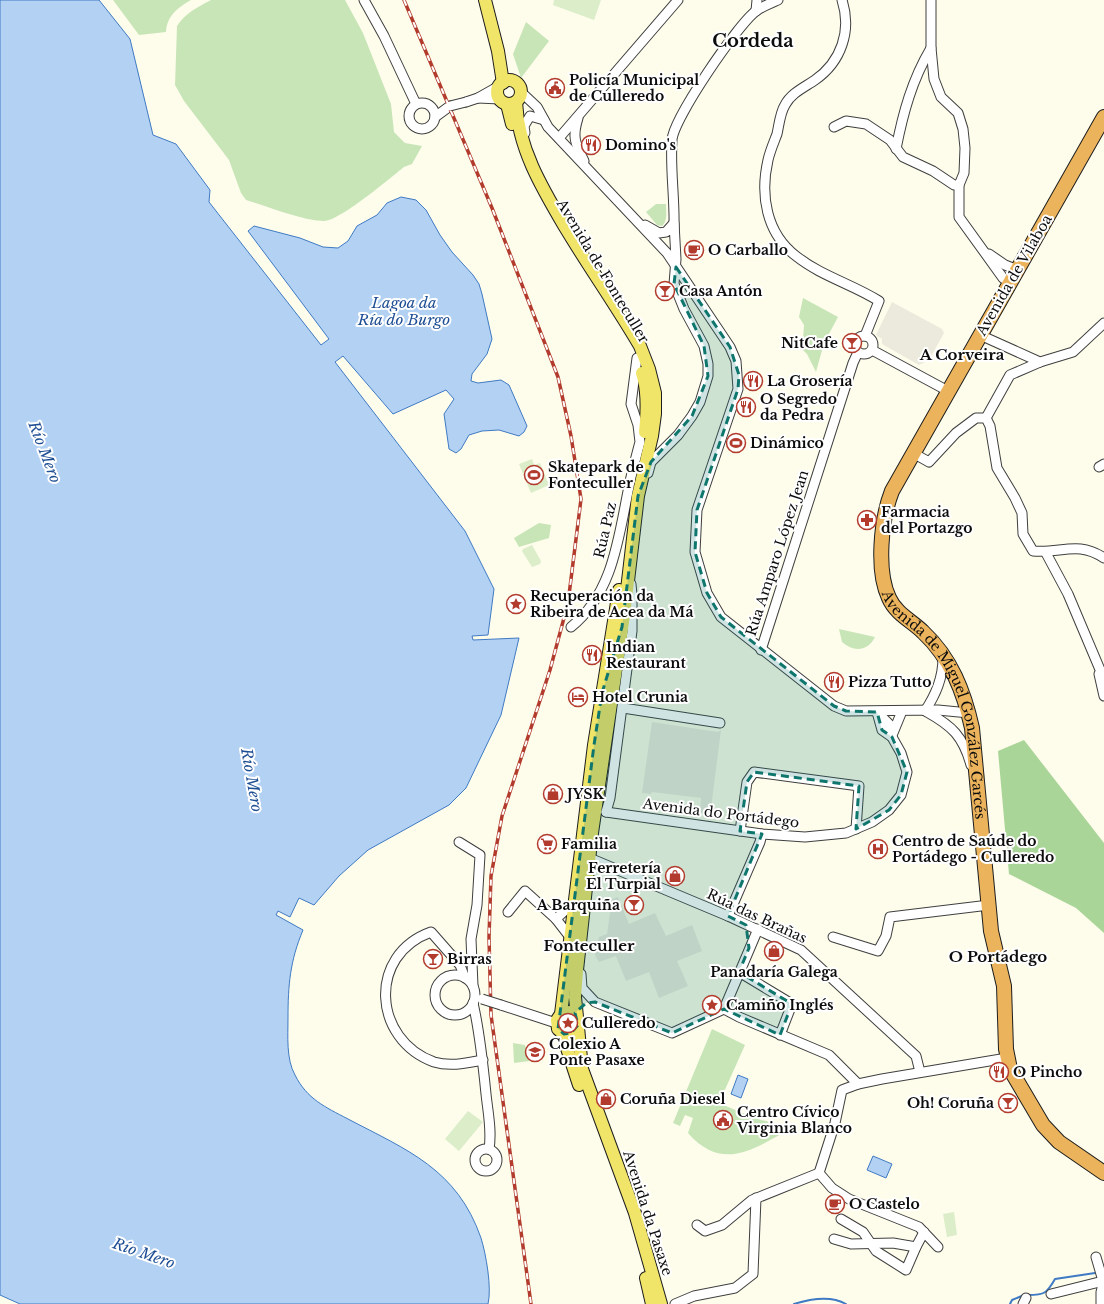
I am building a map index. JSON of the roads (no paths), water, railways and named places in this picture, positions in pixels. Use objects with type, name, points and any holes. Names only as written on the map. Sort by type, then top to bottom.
[{"type":"highway","name":"Avenida de Vilaboa","points":[[913,453],[1010,283],[1011,267],[1104,117]]},
{"type":"highway","name":"Avenida de Miguel González Garcés","points":[[913,453],[887,504],[882,547],[883,575],[889,599],[896,609],[924,632],[943,656],[962,689],[969,713],[991,932],[1004,986],[1007,1058],[1015,1080],[1043,1125],[1059,1142],[1082,1159]]},
{"type":"highway","points":[[1082,1159],[1104,1173]]},
{"type":"highway","points":[[1082,1159],[1104,1177]]},
{"type":"main road","points":[[485,0],[510,93]]},
{"type":"main road","name":"Avenida de Fonteculler","points":[[510,93],[520,133],[538,181],[632,333],[655,393],[655,414],[652,436],[638,496],[629,573],[627,629],[599,784],[597,812],[588,857],[577,970],[577,1018],[582,1069],[602,1132]]},
{"type":"main road","name":"Avenida de Fonteculler","points":[[510,93],[516,139],[531,179],[591,280],[641,359],[645,379],[647,420],[642,458],[594,745],[560,1023],[577,1080],[602,1132]]},
{"type":"main road","points":[[602,693],[617,636],[627,629]]},
{"type":"main road","points":[[569,1012],[577,1018],[571,1033],[560,1023],[569,1012]]},
{"type":"main road","name":"Avenida da Pasaxe","points":[[602,1132],[661,1304]]},
{"type":"main road","points":[[642,1248],[668,1304]]},
{"type":"main road","name":"Avenida da Pasaxe","points":[[642,1248],[652,1304]]},
{"type":"street","points":[[364,0],[384,36],[416,104]]},
{"type":"street","points":[[559,138],[678,0]]},
{"type":"street","points":[[756,11],[757,0]]},
{"type":"street","points":[[638,496],[646,484],[651,462],[678,435],[692,416],[700,402],[708,376],[708,364],[704,346],[684,309],[674,284],[674,272],[676,267],[672,139],[682,112],[726,46],[756,11],[778,0]]},
{"type":"street","points":[[842,0],[846,16],[844,39],[834,63],[815,80],[797,91],[785,104],[768,159],[765,205],[768,218],[775,232],[795,256],[830,276],[865,292],[878,301],[865,336],[856,342],[856,349],[858,352],[864,354],[872,350]]},
{"type":"street","points":[[932,0],[931,48],[934,79],[941,97],[958,113],[963,129],[965,148],[964,172],[959,185],[958,217],[998,272],[1010,283]]},
{"type":"street","points":[[896,149],[907,102],[919,68],[931,48]]},
{"type":"street","points":[[416,104],[425,103],[432,107],[450,106],[478,98],[510,93],[542,117],[589,171],[661,247],[730,347],[736,361],[739,375],[738,389],[698,510],[695,552],[707,593],[721,617],[834,706],[846,711],[925,711],[969,713]]},
{"type":"street","points":[[478,98],[510,93]]},
{"type":"street","points":[[416,104],[410,114],[414,125],[425,128],[432,124],[435,117],[450,106]]},
{"type":"street","points":[[432,107],[435,117]]},
{"type":"street","points":[[538,181],[524,126],[530,116],[542,117]]},
{"type":"street","points":[[578,116],[574,135],[576,146],[589,171]]},
{"type":"street","points":[[834,127],[846,121],[866,124],[890,140],[903,157],[933,171],[954,185],[959,185]]},
{"type":"street","points":[[632,216],[659,233],[666,232],[674,223]]},
{"type":"street","points":[[661,247],[670,234],[674,223]]},
{"type":"street","points":[[980,247],[1011,267]]},
{"type":"street","points":[[998,272],[1000,265],[1011,267]]},
{"type":"street","points":[[986,418],[1010,375],[1040,362],[1073,352],[1104,323]]},
{"type":"street","points":[[980,334],[1040,362]]},
{"type":"street","points":[[865,336],[870,338],[873,342],[872,350]]},
{"type":"street","points":[[872,350],[948,391]]},
{"type":"street","name":"Rúa Amparo López Jean","points":[[761,650],[853,363],[858,352]]},
{"type":"street","name":"Rúa Paz","points":[[571,627],[582,618],[602,589],[614,560],[640,442],[638,425],[631,404],[641,359]]},
{"type":"street","points":[[632,394],[640,388],[646,393],[650,392],[652,436]]},
{"type":"street","points":[[913,453],[929,462],[956,433],[976,418],[986,418]]},
{"type":"street","points":[[986,418],[990,426],[996,468],[1015,498],[1022,513],[1023,534],[1033,551],[1046,553],[1071,548],[1092,551],[1104,558]]},
{"type":"street","points":[[1046,553],[1068,594],[1104,679]]},
{"type":"street","points":[[597,812],[610,798],[622,708],[627,629]]},
{"type":"street","points":[[925,711],[936,693],[942,675],[943,656]]},
{"type":"street","points":[[1096,663],[1104,696]]},
{"type":"street","points":[[622,708],[720,723]]},
{"type":"street","points":[[892,736],[902,711]]},
{"type":"street","points":[[925,711],[949,725],[956,732],[965,746],[971,764],[979,803]]},
{"type":"street","name":"Avenida do Portádego","points":[[597,812],[762,834],[805,837],[846,833],[872,822],[890,810],[901,796],[907,772],[901,753],[892,736],[890,725],[877,712]]},
{"type":"street","points":[[594,745],[598,756],[597,812]]},
{"type":"street","points":[[740,831],[747,782],[754,772],[859,786],[856,829]]},
{"type":"street","name":"Avenida de Fonteculler","points":[[576,886],[588,857],[597,812]]},
{"type":"street","points":[[728,916],[760,842],[762,834]]},
{"type":"street","points":[[459,842],[480,856],[478,904],[471,939],[473,986],[477,1000],[491,1138],[489,1150]]},
{"type":"street","name":"Rúa das Brañas","points":[[588,857],[728,916],[801,950],[916,1056],[920,1072]]},
{"type":"street","points":[[508,912],[525,891],[556,919],[570,937]]},
{"type":"street","points":[[556,919],[574,902]]},
{"type":"street","points":[[833,937],[878,951],[886,936],[890,917],[988,905]]},
{"type":"street","points":[[746,924],[749,948]]},
{"type":"street","points":[[582,931],[582,988],[594,1002],[672,1033],[724,1009],[758,930]]},
{"type":"street","points":[[473,986],[465,978],[460,965],[431,932],[420,936],[398,956],[391,968],[386,984],[386,1003],[390,1020],[400,1036],[415,1052],[435,1062],[458,1064],[483,1060]]},
{"type":"street","points":[[739,972],[792,1004],[780,1035]]},
{"type":"street","points":[[465,978],[454,975],[443,979],[436,988],[435,1000],[442,1010],[454,1015],[465,1012],[477,1000]]},
{"type":"street","points":[[477,1000],[501,1005],[560,1023]]},
{"type":"street","points":[[577,1018],[586,1003],[594,1002]]},
{"type":"street","points":[[724,1009],[780,1035],[829,1055],[858,1084]]},
{"type":"street","points":[[820,1173],[835,1123],[842,1090],[858,1084],[1007,1058]]},
{"type":"street","points":[[697,1225],[705,1231],[722,1225],[756,1198],[820,1173]]},
{"type":"street","points":[[820,1173],[832,1188],[849,1199],[919,1227],[938,1247]]},
{"type":"street","points":[[675,1304],[694,1296],[735,1288],[753,1274],[756,1198]]},
{"type":"street","points":[[841,1220],[863,1232],[872,1243],[876,1251],[906,1270],[924,1232]]},
{"type":"street","points":[[834,1239],[851,1244],[893,1243],[916,1247]]},
{"type":"street","points":[[1096,1257],[1104,1281],[1101,1304]]},
{"type":"street","points":[[1051,1294],[1104,1281]]},
{"type":"water","points":[[0,0],[99,0],[130,39],[153,135],[176,144],[210,190],[209,202],[321,345],[329,339],[248,231],[254,226],[300,238],[323,247],[338,248],[348,241],[357,226],[377,215],[387,203],[401,197],[416,200],[426,210],[440,235],[452,252],[473,275],[479,284],[492,339],[487,354],[472,374],[471,381],[478,383],[501,380],[509,385],[527,426],[524,432],[519,436],[499,430],[482,431],[469,435],[461,449],[456,453],[449,449],[444,414],[454,399],[446,390],[393,414],[343,356],[335,362],[465,531],[494,589],[488,635],[472,636],[473,640],[519,638],[501,715],[466,788],[449,805],[368,850],[339,876],[314,905],[299,898],[290,917],[278,911],[276,915],[303,930],[295,952],[289,995],[288,1047],[290,1062],[295,1075],[305,1090],[317,1102],[410,1152],[428,1164],[444,1178],[471,1214],[481,1238],[489,1280],[488,1304],[20,1304],[0,1295]]},
{"type":"water","points":[[738,1075],[748,1079],[741,1098],[731,1094]]},
{"type":"water","points":[[873,1156],[892,1164],[886,1178],[867,1170]]},
{"type":"waterway","points":[[1028,1295],[1042,1294],[1050,1287],[1055,1279],[1095,1273]]},
{"type":"waterway","points":[[1010,1304],[1012,1300],[1024,1295]]},
{"type":"waterway","points":[[794,1304],[813,1299],[827,1299],[840,1301],[846,1304]]},
{"type":"railway","points":[[404,0],[492,208],[558,377],[571,436],[581,499],[568,603],[550,670],[502,816],[491,876],[489,937],[491,1015],[531,1304]]},
{"type":"place","name":"Policía Municipal de Culleredo","points":[[555,88]]},
{"type":"place","name":"Domino's","points":[[591,145]]},
{"type":"place","name":"O Carballo","points":[[694,250]]},
{"type":"place","name":"Casa Antón","points":[[665,291]]},
{"type":"place","name":"NitCafe","points":[[852,343]]},
{"type":"place","name":"La Grosería","points":[[753,381]]},
{"type":"place","name":"O Segredo da Pedra","points":[[746,407]]},
{"type":"place","name":"Dinámico","points":[[736,443]]},
{"type":"place","name":"Skatepark de Fonteculler","points":[[534,475]]},
{"type":"place","name":"Farmacia del Portazgo","points":[[867,520]]},
{"type":"place","name":"Recuperación da Ribeira de Acea da Má","points":[[516,604]]},
{"type":"place","name":"Indian Restaurant","points":[[592,655]]},
{"type":"place","name":"Pizza Tutto","points":[[834,682]]},
{"type":"place","name":"Hotel Crunia","points":[[578,697]]},
{"type":"place","name":"JYSK","points":[[553,794]]},
{"type":"place","name":"Familia","points":[[547,844]]},
{"type":"place","name":"Centro de Saúde do Portádego - Culleredo","points":[[878,849]]},
{"type":"place","name":"Ferretería El Turpial","points":[[675,876]]},
{"type":"place","name":"A Barquiña","points":[[634,905]]},
{"type":"place","name":"Panadaría Galega","points":[[774,951]]},
{"type":"place","name":"Birras","points":[[433,959]]},
{"type":"place","name":"Camiño Inglés","points":[[712,1005]]},
{"type":"place","name":"Culleredo","points":[[568,1023]]},
{"type":"place","name":"Colexio A Ponte Pasaxe","points":[[535,1052]]},
{"type":"place","name":"O Pincho","points":[[999,1072]]},
{"type":"place","name":"Coruña Diesel","points":[[606,1099]]},
{"type":"place","name":"Oh! Coruña","points":[[1008,1103]]},
{"type":"place","name":"Centro Cívico Virginia Blanco","points":[[723,1120]]},
{"type":"place","name":"O Castelo","points":[[835,1204]]},
{"type":"district","name":"Cordeda","points":[[753,41]]},
{"type":"district","name":"A Corveira","points":[[962,354]]},
{"type":"district","name":"Fonteculler","points":[[589,945]]},
{"type":"district","name":"O Portádego","points":[[998,956]]},
{"type":"water label","name":"Lagoa da Ría do Burgo","points":[[404,310]]},
{"type":"water label","name":"Río Mero","points":[[45,452]]},
{"type":"water label","name":"Río Mero","points":[[252,780]]},
{"type":"water label","name":"Río Mero","points":[[144,1253]]}]
